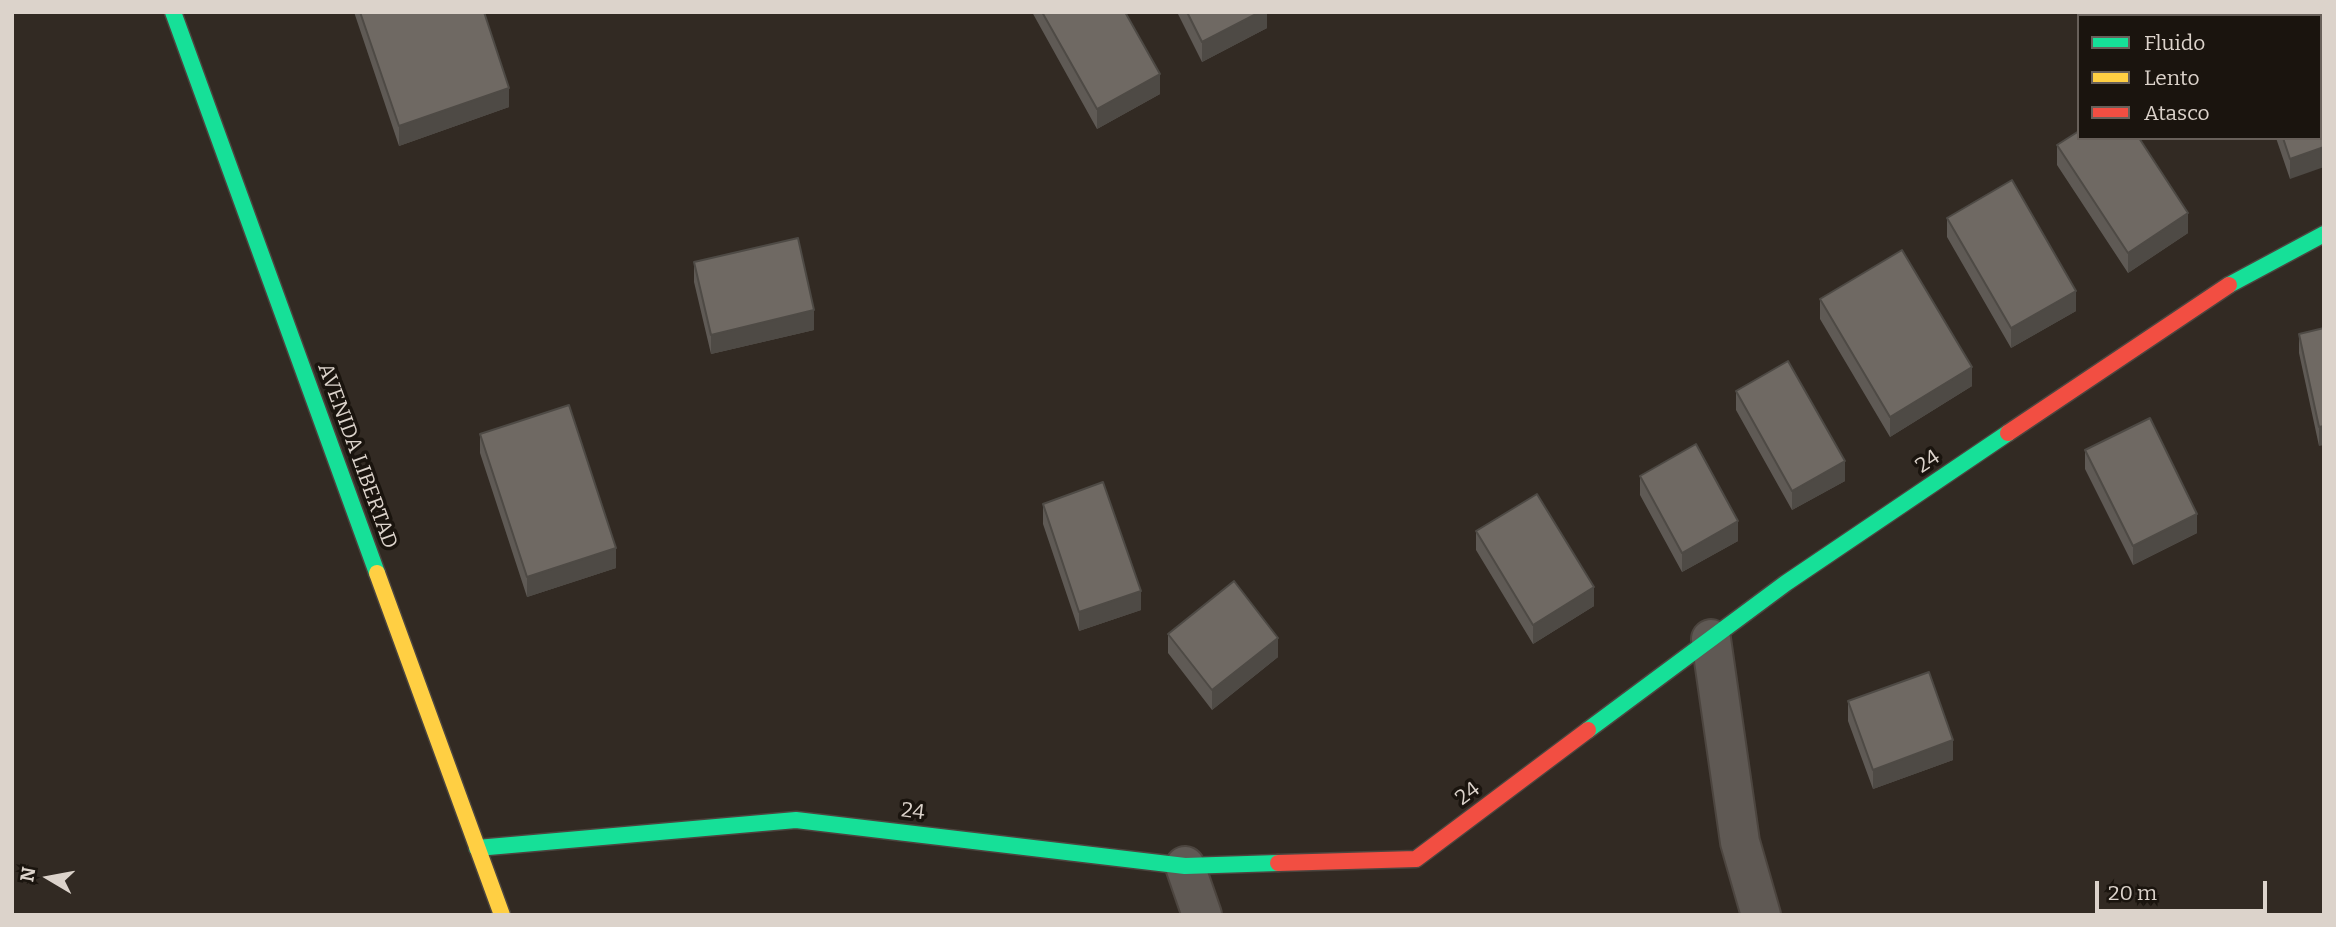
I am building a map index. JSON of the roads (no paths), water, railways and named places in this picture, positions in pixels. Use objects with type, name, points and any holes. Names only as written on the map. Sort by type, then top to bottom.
[{"type":"street","name":"AVENIDA LIBERTAD","points":[[173,12],[502,915]]},
{"type":"street","name":"24","points":[[477,848],[796,820],[1185,866],[1416,859],[1786,583],[2224,287],[2324,234]]},
{"type":"street","points":[[1711,639],[1740,842],[1761,915]]},
{"type":"street","points":[[1185,866],[1202,915]]}]
